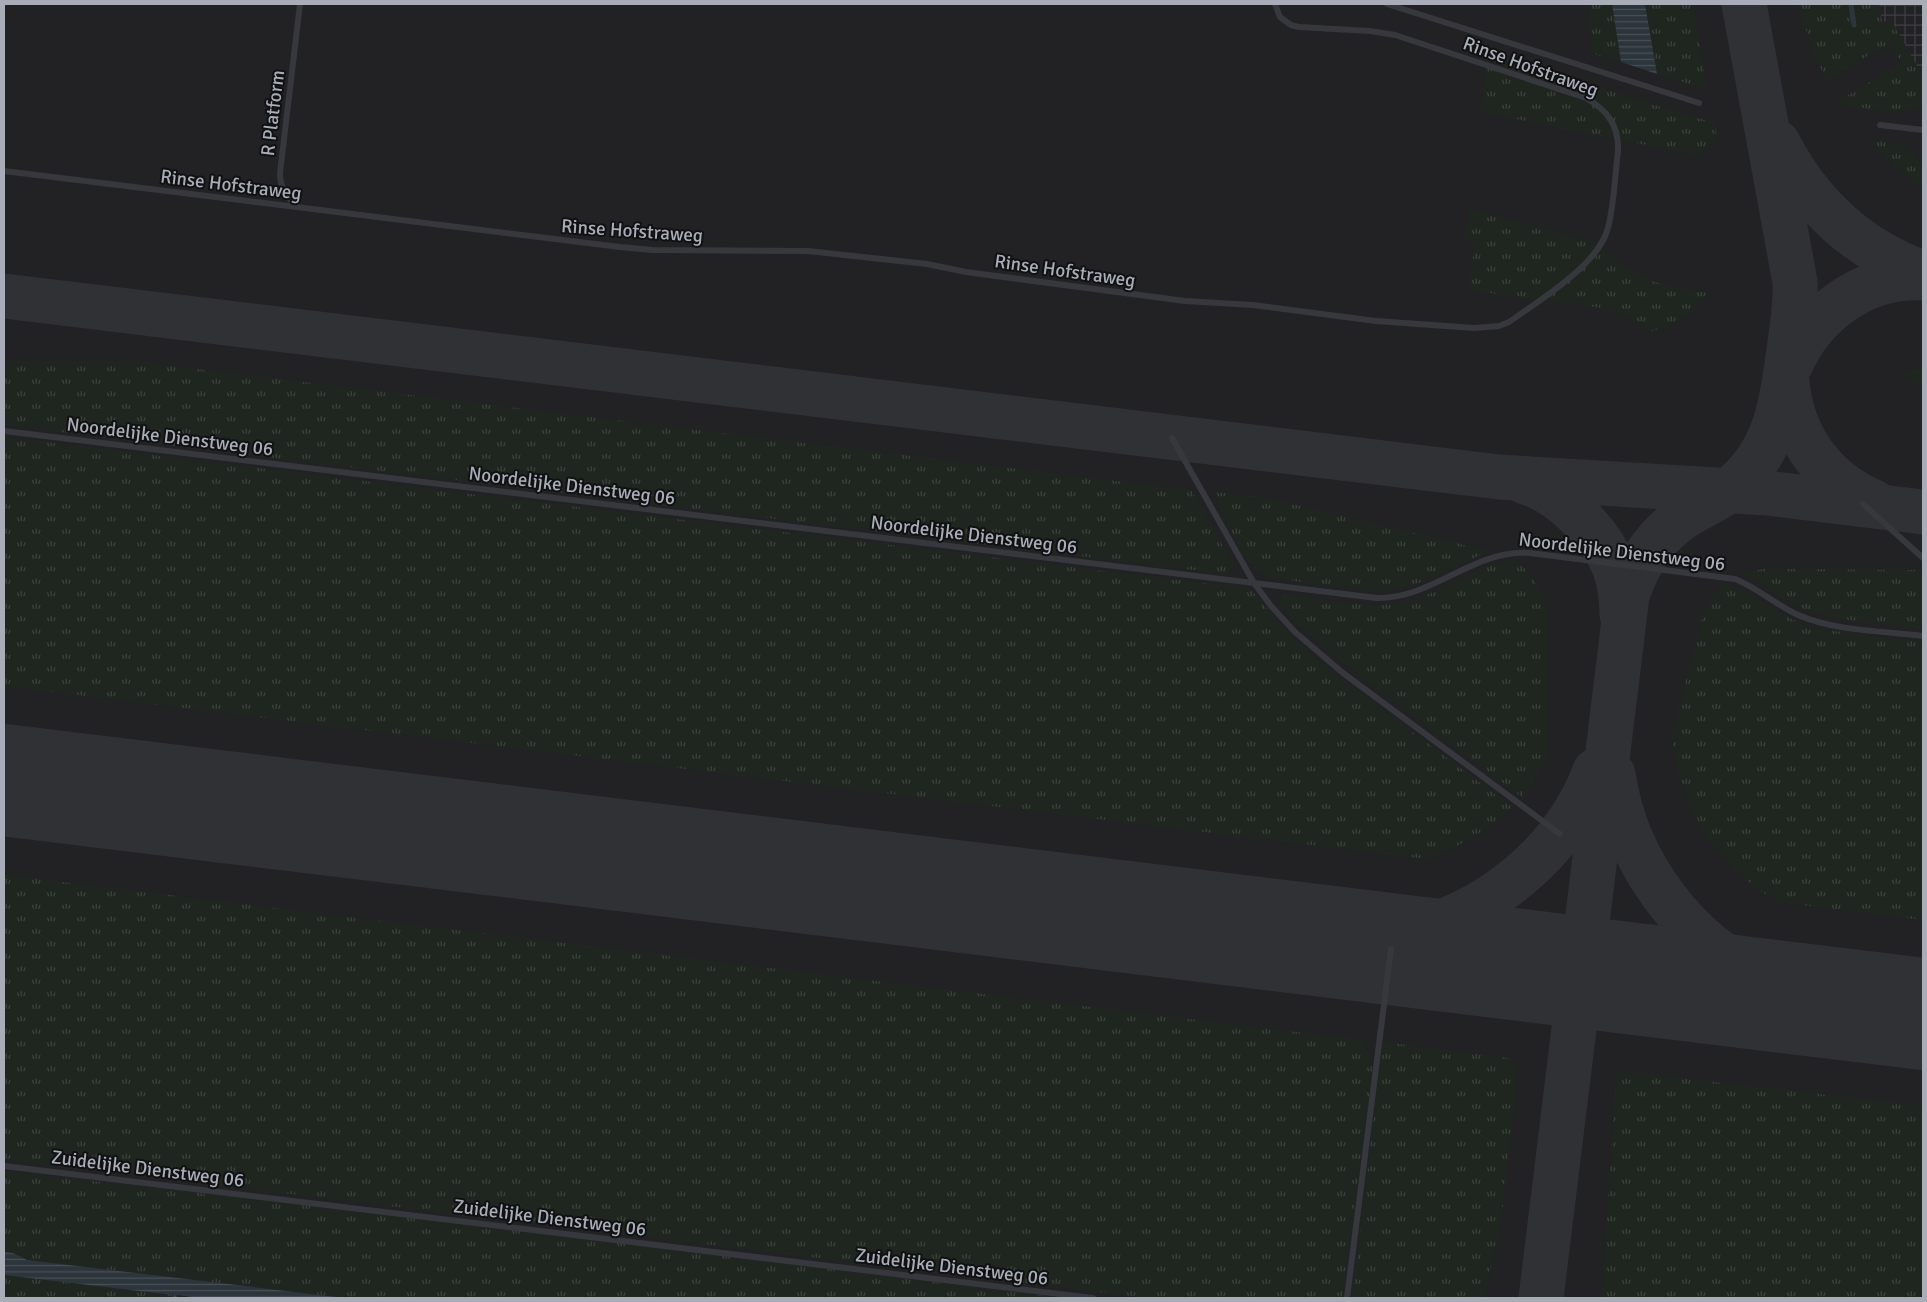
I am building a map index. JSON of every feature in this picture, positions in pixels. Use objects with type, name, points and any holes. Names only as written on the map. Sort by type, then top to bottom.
[{"type":"lane","name":"R Platform","points":[[300,4],[280,179],[284,191],[291,201],[299,207],[311,210]]},
{"type":"lane","name":"Rinse Hofstraweg","points":[[4,171],[311,210],[652,250],[808,251],[927,264],[993,276],[1185,301],[1253,305],[1376,321],[1474,328],[1499,326],[1509,322],[1579,270],[1595,254],[1609,226],[1619,142],[1615,125],[1601,108],[1586,98],[1395,35],[1370,31],[1324,30],[1295,26],[1280,17],[1274,4]]},
{"type":"lane","name":"Rinse Hofstraweg","points":[[1387,4],[1699,103]]},
{"type":"lane","points":[[1880,125],[1923,130]]},
{"type":"lane","name":"Noordelijke Dienstweg 06","points":[[4,431],[1363,596],[1390,597],[1418,590],[1491,557],[1530,553],[1734,580],[1752,586],[1790,611],[1812,620],[1834,625],[1923,636]]},
{"type":"lane","points":[[1172,438],[1254,583],[1287,624],[1318,653],[1560,834]]},
{"type":"lane","points":[[1863,504],[1923,558]]},
{"type":"lane","points":[[1348,1298],[1391,949]]},
{"type":"lane","name":"Zuidelijke Dienstweg 06","points":[[4,1166],[1093,1298]]},
{"type":"shaded area","points":[[4,4],[1923,4],[1923,1298],[4,1298]]},
{"type":"shaded area","points":[[1612,4],[1645,4],[1657,74],[1621,62]]},
{"type":"shaded area","points":[[1879,4],[1923,4],[1923,77],[1892,21],[1882,22]]},
{"type":"shaded area","points":[[4,1252],[13,1253],[27,1260],[345,1298],[201,1298],[177,1295],[176,1298],[173,1298],[173,1295],[4,1275]]},
{"type":"green space","points":[[1587,4],[1612,4],[1621,62],[1594,54]]},
{"type":"green space","points":[[1645,4],[1693,4],[1707,89],[1657,74]]},
{"type":"green space","points":[[1797,4],[1879,4],[1882,22],[1891,21],[1923,77],[1923,103],[1914,108],[1894,111],[1840,104],[1838,101],[1902,63],[1890,43],[1826,80]]},
{"type":"green space","points":[[1487,52],[1696,118],[1715,122],[1717,138],[1697,155],[1481,112]]},
{"type":"green space","points":[[1869,140],[1894,143],[1913,153],[1923,167],[1923,189],[1893,164]]},
{"type":"green space","points":[[1469,209],[1596,243],[1622,266],[1652,281],[1671,287],[1708,293],[1689,313],[1674,323],[1648,332],[1641,323],[1610,309],[1469,290],[1475,243],[1465,241]]},
{"type":"green space","points":[[4,361],[131,361],[1191,490],[1233,564],[1228,574],[4,425]]},
{"type":"green space","points":[[1923,368],[1923,393],[1905,374]]},
{"type":"green space","points":[[4,437],[1251,589],[1280,625],[1316,659],[1512,807],[1472,838],[1427,859],[4,686]]},
{"type":"green space","points":[[1214,492],[1268,498],[1489,551],[1425,581],[1389,591],[1364,590],[1271,578],[1253,565],[1244,554]]},
{"type":"green space","points":[[1515,559],[1535,582],[1547,611],[1547,757],[1522,797],[1339,660],[1296,623],[1279,602],[1286,594],[1360,604],[1375,605],[1404,602],[1431,593],[1480,570]]},
{"type":"green space","points":[[1764,569],[1923,570],[1923,629],[1834,618],[1804,609],[1758,581],[1740,573]]},
{"type":"green space","points":[[1723,583],[1750,594],[1804,626],[1923,642],[1923,920],[1778,902],[1754,887],[1709,841],[1692,809],[1676,768],[1672,735],[1702,618],[1708,604]]},
{"type":"green space","points":[[4,875],[1362,1040],[1371,1059],[1372,1072],[1342,1298],[1148,1298],[4,1159]]},
{"type":"green space","points":[[1383,1042],[1508,1058],[1515,1067],[1517,1079],[1501,1222],[1484,1298],[1352,1298]]},
{"type":"green space","points":[[1620,1071],[1923,1106],[1923,1298],[1602,1298],[1616,1078]]},
{"type":"green space","points":[[4,1171],[445,1221],[1062,1298],[345,1298],[27,1260],[13,1253],[4,1252]]},
{"type":"green space","points":[[4,1275],[174,1295],[173,1298],[4,1298]]},
{"type":"waterway","points":[[1851,4],[1854,25]]},
{"type":"taxiway","points":[[1541,1298],[1627,596],[1643,559],[1659,538],[1668,529],[1695,510],[1729,490],[1745,476],[1757,460],[1767,444],[1774,427],[1786,371],[1795,299],[1795,282],[1744,4]]},
{"type":"taxiway","points":[[1778,143],[1790,165],[1805,186],[1820,205],[1838,222],[1877,252],[1923,273]]},
{"type":"taxiway","points":[[1791,364],[1813,328],[1827,313],[1844,300],[1862,290],[1881,283],[1902,278],[1923,278]]},
{"type":"taxiway","points":[[4,296],[1499,477],[1767,493],[1923,512]]},
{"type":"taxiway","points":[[1787,381],[1795,420],[1813,454],[1839,482],[1874,502]]},
{"type":"taxiway","points":[[1525,482],[1539,487],[1566,505],[1579,516],[1601,542],[1617,575],[1622,615]]},
{"type":"taxiway","points":[[1327,941],[1375,938],[1403,933],[1465,912],[1493,895],[1519,876],[1543,854],[1564,828],[1581,801],[1595,771]]},
{"type":"taxiway","points":[[1613,774],[1620,807],[1631,839],[1647,870],[1665,898],[1687,924],[1712,947],[1740,966],[1786,989],[1835,1003]]},
{"type":"runway","points":[[4,780],[1923,1014]]}]
